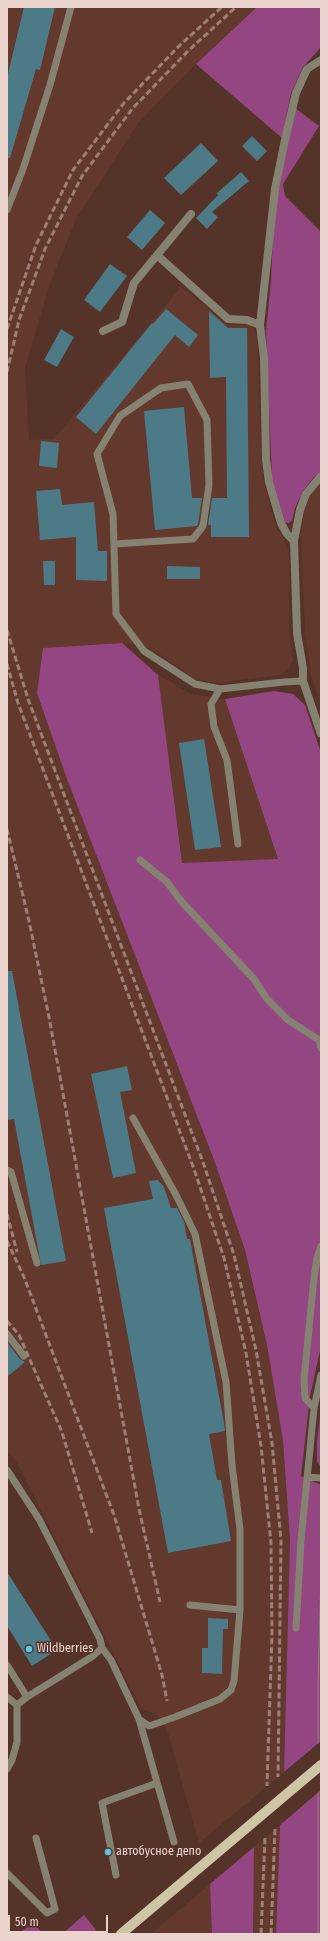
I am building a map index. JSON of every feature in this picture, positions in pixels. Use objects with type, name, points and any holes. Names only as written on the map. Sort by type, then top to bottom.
[{"type":"main road","points":[[121,1934],[321,1765]]},
{"type":"street","points":[[294,541],[287,534],[281,523],[269,482],[266,460],[264,358],[260,325],[275,189],[285,140],[296,93],[307,69],[321,60]]},
{"type":"street","points":[[103,331],[122,322],[134,283],[158,256],[178,228],[191,214]]},
{"type":"street","points":[[158,256],[228,319],[247,320],[260,325]]},
{"type":"street","points":[[321,476],[306,494],[300,510],[294,541],[296,633],[303,668],[303,682],[321,734]]},
{"type":"lane","points":[[7,210],[23,169],[50,85],[71,7]]},
{"type":"lane","points":[[114,544],[194,539],[203,526],[209,485],[207,420],[188,384],[161,388],[120,416],[97,454],[113,514],[116,614],[144,651],[195,684],[220,689],[284,682],[303,682]]},
{"type":"lane","points":[[220,689],[211,704],[214,727],[227,760],[238,844]]},
{"type":"lane","points":[[140,860],[167,882],[181,901],[254,978],[267,999],[288,1020],[319,1040],[321,1048]]},
{"type":"lane","points":[[133,1118],[176,1195],[195,1234],[226,1382],[232,1465],[240,1529],[240,1610],[238,1656],[231,1690],[220,1699],[175,1718],[149,1726],[139,1719]]},
{"type":"lane","points":[[7,1170],[11,1172],[37,1263]]},
{"type":"lane","points":[[314,1408],[305,1398],[304,1379],[314,1278],[317,1258],[321,1246]]},
{"type":"lane","points":[[7,1334],[24,1356]]},
{"type":"lane","points":[[296,1628],[307,1477],[314,1408],[321,1375]]},
{"type":"lane","points":[[7,1470],[39,1519],[100,1639],[102,1648],[111,1660],[139,1719],[174,1842]]},
{"type":"lane","points":[[307,1477],[321,1478]]},
{"type":"lane","points":[[190,1605],[240,1610]]},
{"type":"lane","points":[[17,1705],[27,1697],[93,1656],[102,1648]]},
{"type":"lane","points":[[7,1665],[27,1697]]},
{"type":"lane","points":[[7,1697],[17,1705],[18,1742],[12,1760],[7,1769]]},
{"type":"lane","points":[[116,1875],[102,1803],[157,1783]]},
{"type":"lane","points":[[7,1873],[47,1914],[55,1909],[36,1838]]},
{"type":"shaded area","points":[[7,7],[256,7],[196,64],[138,123],[76,219],[49,286],[25,368],[29,440],[54,439],[181,287],[228,325],[248,324],[254,329],[257,336],[261,458],[264,482],[275,524],[287,545],[289,556],[289,632],[293,661],[288,669],[280,675],[217,683],[196,679],[150,648],[122,643],[43,648],[67,779],[214,1160],[245,1250],[267,1345],[283,1441],[290,1540],[284,1772],[199,1843],[167,1729],[156,1714],[142,1710],[16,1461],[7,1450]]},
{"type":"shaded area","points":[[257,7],[321,7],[321,47],[303,67],[291,93],[282,138],[196,64]]},
{"type":"shaded area","points":[[295,108],[319,126],[283,184],[285,196],[321,232],[321,471],[303,491],[295,508],[292,520],[289,523],[283,522],[272,480],[266,331],[271,281],[274,213]]},
{"type":"shaded area","points":[[321,481],[321,706],[311,674],[305,631],[301,536],[304,513],[310,497]]},
{"type":"shaded area","points":[[122,643],[158,675],[182,863],[278,859],[225,699],[274,691],[293,694],[305,705],[321,753],[321,1346],[310,1396],[301,1476],[321,1485],[321,1741],[284,1772],[290,1540],[283,1441],[267,1345],[245,1250],[214,1160],[67,779],[37,693],[43,648]]},
{"type":"shaded area","points":[[158,675],[191,694],[225,699],[278,860],[182,863]]},
{"type":"shaded area","points":[[321,1410],[321,1468],[317,1461],[317,1441]]},
{"type":"shaded area","points":[[321,1790],[321,1934],[276,1934],[280,1825]]},
{"type":"shaded area","points":[[280,1825],[276,1934],[253,1934],[254,1847]]},
{"type":"shaded area","points":[[254,1847],[253,1934],[212,1934],[210,1884]]},
{"type":"shaded area","points":[[210,1884],[212,1934],[151,1934]]},
{"type":"shaded area","points":[[84,1915],[96,1930],[91,1934],[62,1934]]},
{"type":"shaded area","points":[[33,1923],[43,1934],[23,1934],[21,1932]]},
{"type":"building","points":[[24,7],[55,7],[40,70],[36,69],[10,158],[7,158],[7,78]]},
{"type":"building","points":[[252,136],[267,151],[257,161],[242,146]]},
{"type":"building","points":[[201,143],[218,161],[181,195],[164,178]]},
{"type":"building","points":[[241,172],[249,181],[212,212],[218,217],[207,229],[196,218],[218,195],[217,193]]},
{"type":"building","points":[[150,210],[165,223],[142,250],[127,237]]},
{"type":"building","points":[[110,264],[127,276],[100,312],[84,300]]},
{"type":"building","points":[[166,309],[198,335],[189,347],[175,335],[96,434],[76,417],[152,323],[153,324]]},
{"type":"building","points":[[209,311],[228,328],[247,328],[249,537],[211,537],[211,525],[208,525],[212,498],[227,498],[226,377],[210,378]]},
{"type":"building","points":[[61,329],[74,337],[57,367],[44,360]]},
{"type":"building","points":[[184,407],[192,498],[202,498],[198,524],[197,526],[155,530],[144,411]]},
{"type":"building","points":[[41,441],[59,443],[57,468],[39,466]]},
{"type":"building","points":[[60,489],[62,505],[94,502],[98,551],[107,551],[107,581],[76,580],[76,537],[40,540],[36,491]]},
{"type":"building","points":[[43,561],[55,561],[55,585],[44,585]]},
{"type":"building","points":[[167,566],[200,567],[200,579],[167,579]]},
{"type":"building","points":[[204,739],[221,847],[195,850],[179,743]]},
{"type":"building","points":[[7,971],[12,971],[66,1261],[41,1265],[14,1119],[7,1120]]},
{"type":"building","points":[[127,1066],[132,1090],[120,1092],[136,1173],[113,1178],[91,1074]]},
{"type":"building","points":[[158,1180],[164,1187],[171,1208],[177,1208],[184,1222],[187,1239],[190,1239],[224,1423],[225,1431],[209,1434],[217,1480],[221,1480],[231,1541],[168,1553],[104,1208],[153,1199],[149,1181]]},
{"type":"building","points":[[7,1342],[20,1359],[25,1362],[7,1377]]},
{"type":"building","points":[[7,1572],[57,1650],[32,1666],[7,1626]]},
{"type":"building","points":[[208,1618],[228,1619],[228,1629],[223,1629],[222,1674],[202,1673],[202,1648],[208,1648]]},
{"type":"tram line","points":[[318,1743],[321,1575]]},
{"type":"tram line","points":[[318,1793],[318,1934]]},
{"type":"railway","points":[[7,329],[36,245],[73,170],[124,103],[180,45],[222,7]]},
{"type":"railway","points":[[7,372],[19,320],[45,249],[82,176],[132,109],[188,51],[236,7]]},
{"type":"railway","points":[[7,630],[28,699],[204,1165],[234,1255],[256,1350],[272,1443],[281,1540],[278,1777]]},
{"type":"railway","points":[[7,664],[18,703],[194,1169],[224,1258],[246,1353],[261,1446],[271,1543],[272,1634],[267,1786]]},
{"type":"railway","points":[[7,829],[29,921],[49,1017],[139,1509],[160,1602]]},
{"type":"railway","points":[[7,1214],[17,1252]]},
{"type":"railway","points":[[7,1241],[24,1277],[114,1515],[162,1675],[167,1701]]},
{"type":"railway","points":[[7,1321],[19,1335],[62,1432],[92,1533]]},
{"type":"railway","points":[[271,1934],[275,1829]]},
{"type":"railway","points":[[261,1934],[265,1838]]},
{"type":"place","name":"Wildberries","points":[[29,1649]]},
{"type":"place","name":"автобусное депо","points":[[108,1852]]}]
